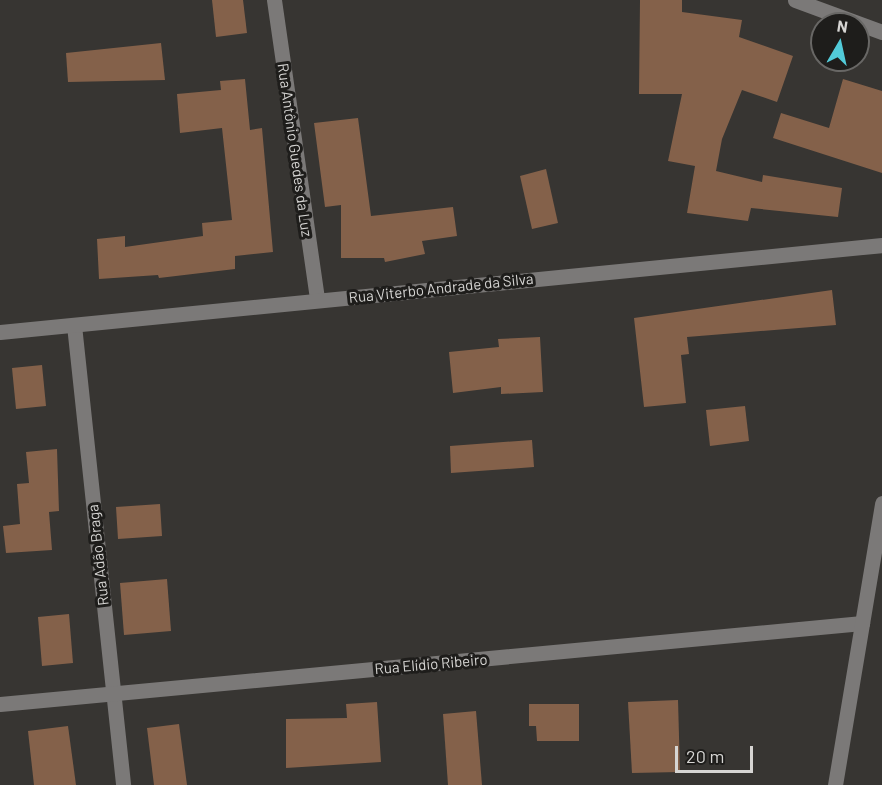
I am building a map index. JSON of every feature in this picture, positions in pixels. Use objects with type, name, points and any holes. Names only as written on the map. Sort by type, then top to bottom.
[{"type":"street","name":"Rua Antônio Guedes da Luz","points":[[274,0],[317,300]]},
{"type":"street","points":[[795,0],[882,32]]},
{"type":"street","name":"Rua Viterbo Andrade da Silva","points":[[0,332],[882,245]]},
{"type":"street","name":"Rua Adão Braga","points":[[74,324],[123,785]]},
{"type":"street","points":[[835,785],[882,503]]},
{"type":"street","name":"Rua Elídio Ribeiro","points":[[0,704],[862,623]]},
{"type":"building","points":[[212,0],[243,0],[247,33],[216,37]]},
{"type":"building","points":[[640,0],[682,0],[682,12],[742,20],[739,37],[793,56],[777,102],[742,90],[722,139],[716,171],[762,182],[763,175],[842,188],[838,217],[751,208],[748,221],[687,213],[695,166],[668,161],[682,94],[639,94]]},
{"type":"building","points":[[161,43],[165,80],[68,82],[66,53]]},
{"type":"building","points":[[245,79],[250,130],[262,128],[273,252],[235,256],[235,269],[159,278],[158,275],[99,279],[97,239],[125,236],[125,247],[203,236],[202,223],[232,220],[222,128],[180,133],[177,94],[221,90],[220,81]]},
{"type":"building","points":[[843,79],[882,91],[882,173],[773,138],[781,113],[829,128]]},
{"type":"building","points":[[358,118],[371,216],[453,207],[457,236],[422,241],[425,254],[385,262],[384,258],[341,258],[341,205],[325,207],[314,123]]},
{"type":"building","points":[[546,169],[558,223],[532,229],[520,176]]},
{"type":"building","points":[[832,290],[836,325],[687,337],[689,354],[681,355],[686,403],[644,407],[634,318]]},
{"type":"building","points":[[540,337],[543,392],[501,394],[501,387],[453,393],[449,352],[499,347],[498,339]]},
{"type":"building","points":[[42,365],[46,406],[16,409],[12,368]]},
{"type":"building","points":[[745,406],[749,441],[710,446],[706,410]]},
{"type":"building","points":[[532,440],[534,467],[451,473],[450,446]]},
{"type":"building","points":[[57,449],[59,511],[49,512],[52,550],[6,553],[3,526],[20,524],[17,484],[29,483],[26,452]]},
{"type":"building","points":[[160,504],[162,536],[118,539],[116,507]]},
{"type":"building","points":[[167,579],[171,631],[124,635],[120,583]]},
{"type":"building","points":[[69,614],[73,663],[42,666],[38,617]]},
{"type":"building","points":[[678,700],[680,772],[632,773],[628,702]]},
{"type":"building","points":[[377,702],[381,762],[286,768],[286,719],[347,718],[346,704]]},
{"type":"building","points":[[529,704],[579,704],[579,741],[537,741],[536,726],[529,726]]},
{"type":"building","points":[[476,711],[482,785],[448,785],[443,714]]},
{"type":"building","points":[[179,724],[187,785],[154,785],[147,728]]},
{"type":"building","points":[[68,726],[76,785],[34,785],[28,731]]}]
